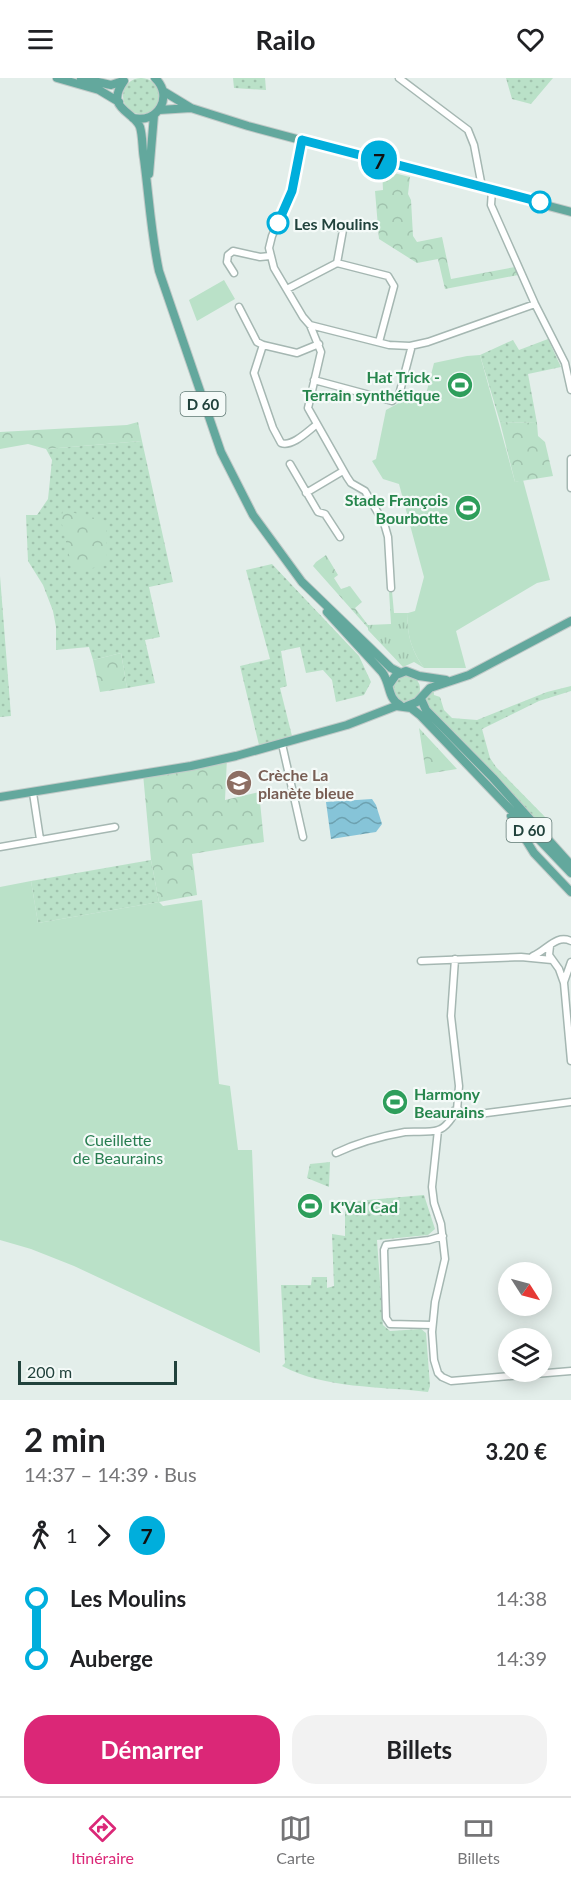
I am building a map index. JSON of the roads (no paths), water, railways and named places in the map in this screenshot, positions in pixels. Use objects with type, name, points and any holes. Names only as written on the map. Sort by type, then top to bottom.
[{"type":"main road","points":[[57,78],[99,90],[119,102]]},
{"type":"main road","points":[[81,78],[111,85],[126,79]]},
{"type":"main road","points":[[126,79],[119,91],[119,102],[124,112],[133,118],[144,119],[157,112],[192,108]]},
{"type":"main road","points":[[157,112],[164,98],[158,79]]},
{"type":"main road","points":[[163,91],[192,108],[571,212]]},
{"type":"main road","name":"D 60","points":[[148,182],[157,112]]},
{"type":"main road","name":"D 60","points":[[133,118],[140,128],[148,182],[153,242],[159,271],[221,452],[262,529],[330,616],[382,672],[389,685]]},
{"type":"main road","name":"D 60","points":[[318,600],[340,618],[391,669],[399,672]]},
{"type":"main road","points":[[0,797],[191,766],[282,744],[346,725],[374,714],[414,704],[435,685],[469,675],[502,660],[571,621]]},
{"type":"main road","points":[[404,706],[395,702],[390,695],[389,685],[399,672],[410,671],[419,676],[450,680]]},
{"type":"main road","points":[[419,676],[423,682],[422,696]]},
{"type":"main road","points":[[374,714],[386,703],[390,695]]},
{"type":"main road","name":"D 60","points":[[422,696],[426,710],[493,778],[571,865]]},
{"type":"main road","name":"D 60","points":[[404,706],[414,709],[571,873]]},
{"type":"main road","points":[[488,786],[514,820],[534,854],[571,892]]},
{"type":"street","points":[[399,78],[468,130],[474,146],[482,187]]},
{"type":"street","points":[[302,140],[295,180],[270,242],[270,256],[274,268],[310,325],[319,344],[321,352],[308,408],[345,474],[351,483],[365,491],[384,523],[388,537],[391,588]]},
{"type":"street","points":[[492,190],[491,205],[565,363],[571,390]]},
{"type":"street","points":[[334,224],[343,230],[337,263]]},
{"type":"street","points":[[234,273],[227,262],[228,255],[233,251],[260,257],[270,256]]},
{"type":"street","points":[[287,289],[337,263],[388,276],[393,286],[379,342]]},
{"type":"street","points":[[310,325],[389,345],[410,346],[428,342],[536,304]]},
{"type":"street","points":[[239,307],[254,332],[257,342],[263,345],[297,353],[319,344]]},
{"type":"street","points":[[263,345],[254,373],[273,428],[281,443],[291,443],[316,425]]},
{"type":"street","points":[[314,380],[392,401],[399,395],[410,346]]},
{"type":"street","points":[[571,459],[571,488]]},
{"type":"street","points":[[290,464],[318,512],[325,514],[340,537]]},
{"type":"street","points":[[306,493],[345,474]]},
{"type":"street","points":[[282,744],[303,837]]},
{"type":"street","points":[[33,793],[40,839]]},
{"type":"street","points":[[0,847],[115,827]]},
{"type":"street","points":[[531,957],[560,938],[571,941]]},
{"type":"street","points":[[550,946],[549,956],[564,983]]},
{"type":"street","points":[[421,961],[531,957],[562,965],[570,963]]},
{"type":"street","points":[[336,1153],[403,1132],[438,1130],[457,1113],[459,1086],[451,1016],[455,959]]},
{"type":"street","points":[[570,963],[564,983],[571,1061]]},
{"type":"street","points":[[457,1113],[479,1114],[571,1102]]},
{"type":"street","points":[[438,1130],[432,1187],[444,1236],[445,1259],[432,1325],[434,1360],[438,1373],[451,1381],[571,1371]]},
{"type":"street","points":[[432,1325],[390,1324],[386,1318],[384,1250],[386,1245],[444,1236]]},
{"type":"water","points":[[372,799],[382,824],[376,832],[331,839],[326,802]]},
{"type":"place","name":"Les Moulins","points":[[278,223]]},
{"type":"place","name":"Hat Trick - Terrain synthétique","points":[[460,385]]},
{"type":"place","name":"Stade François Bourbotte","points":[[468,508]]},
{"type":"place","name":"Crèche La planète bleue","points":[[239,783]]},
{"type":"place","name":"Harmony Beaurains","points":[[395,1102]]},
{"type":"place","name":"K'Val Cad","points":[[310,1206]]},
{"type":"park label","name":"Cueillette de Beaurains","points":[[118,1148]]}]
